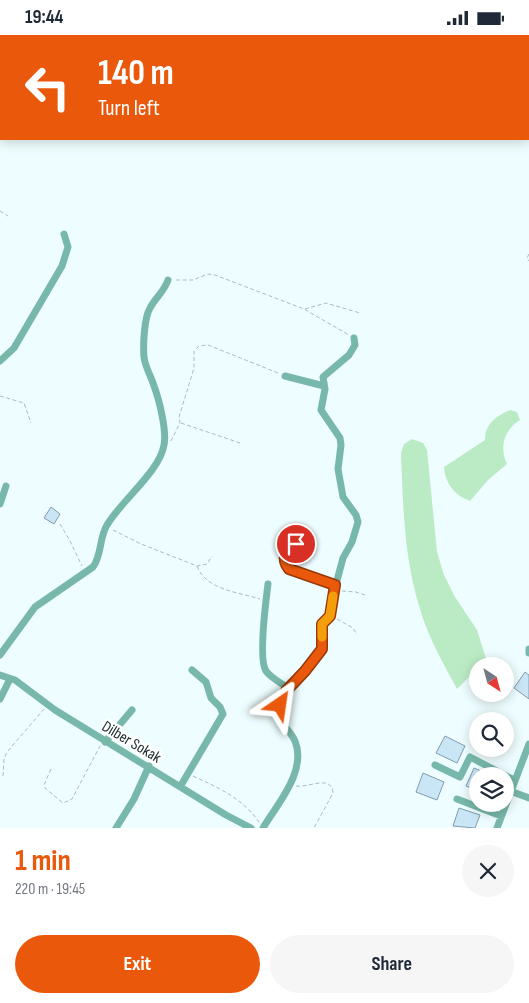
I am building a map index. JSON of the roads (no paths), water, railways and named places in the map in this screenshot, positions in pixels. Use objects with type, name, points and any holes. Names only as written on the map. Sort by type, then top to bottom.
[{"type":"street","points":[[0,361],[14,348],[62,266],[68,247],[64,233]]},
{"type":"street","points":[[0,655],[35,607],[86,573],[97,560],[106,527],[120,506],[149,473],[162,453],[165,443],[158,402],[146,365],[144,351],[148,312],[162,293],[168,280]]},
{"type":"street","points":[[263,828],[288,786],[298,762],[295,740],[278,714],[280,705],[288,689],[322,649],[322,624],[330,616],[343,558],[352,542],[358,522],[356,515],[343,497],[338,469],[340,438],[322,410],[324,377],[349,355],[355,345],[354,338]]},
{"type":"street","points":[[286,376],[324,386]]},
{"type":"street","points":[[0,504],[6,486]]},
{"type":"street","points":[[296,544],[289,548],[285,555],[285,563],[289,569],[335,587]]},
{"type":"street","points":[[268,584],[263,626],[264,665],[269,674],[288,689]]},
{"type":"street","points":[[180,787],[223,714],[220,707],[211,698],[206,682],[192,670]]},
{"type":"street","name":"Dilber Sokak","points":[[0,675],[10,679],[104,741],[251,828]]},
{"type":"street","points":[[0,699],[10,679]]},
{"type":"street","points":[[104,741],[132,710]]},
{"type":"street","points":[[514,780],[529,744]]},
{"type":"street","points":[[435,765],[460,777],[470,757],[489,767]]},
{"type":"street","points":[[116,828],[134,799],[149,767]]},
{"type":"street","points":[[514,792],[529,798]]},
{"type":"street","points":[[457,799],[501,815]]},
{"type":"street","points":[[497,828],[502,812]]}]
